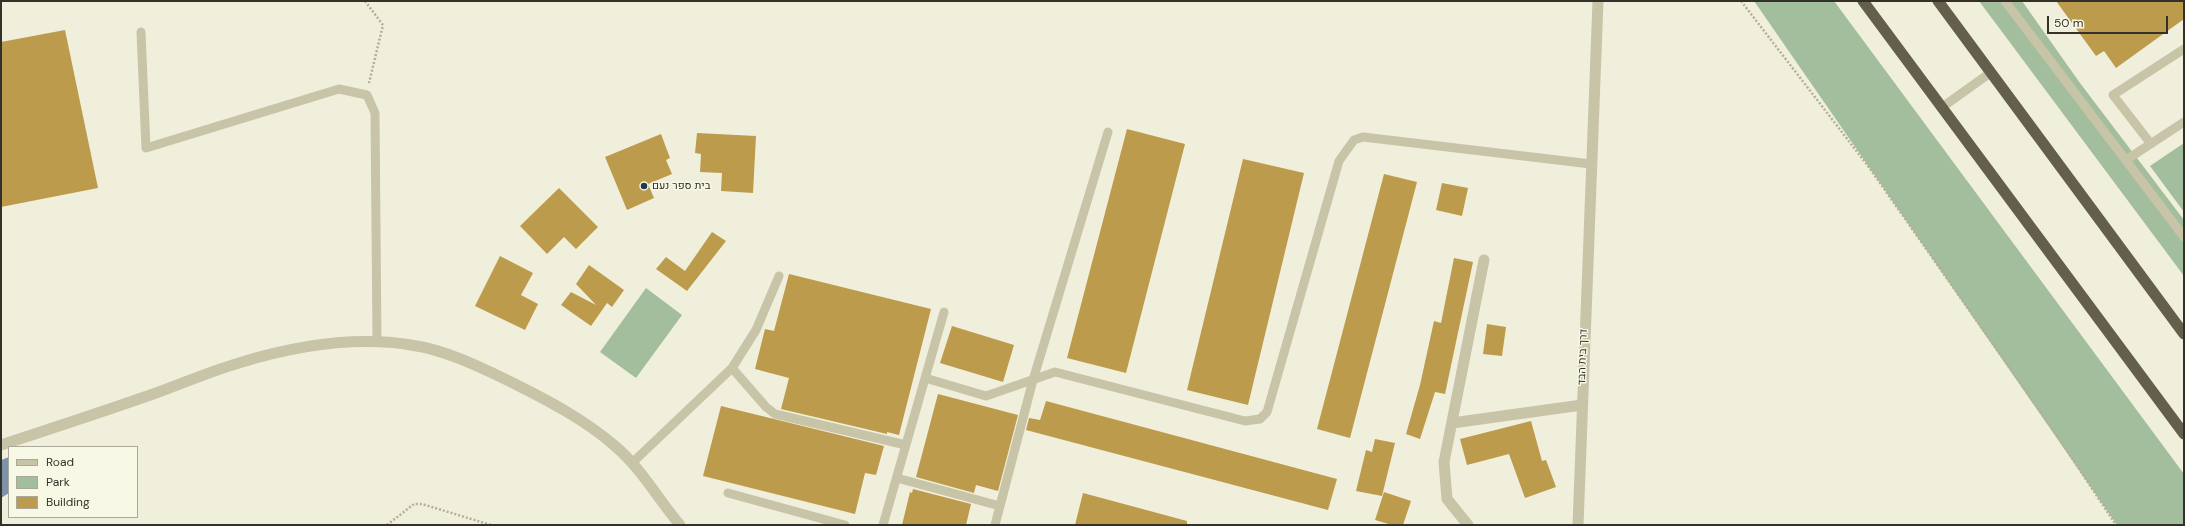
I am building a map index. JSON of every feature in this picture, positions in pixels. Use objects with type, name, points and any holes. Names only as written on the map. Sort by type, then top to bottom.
[{"type":"highway","points":[[1863,1],[2184,434]]},
{"type":"highway","points":[[1938,1],[2184,334]]},
{"type":"street","name":"דרך בית הבד","points":[[1578,525],[1598,1]]},
{"type":"street","points":[[1468,525],[1447,499],[1444,462],[1484,260]]},
{"type":"street","points":[[1,445],[158,392],[238,363],[284,351],[351,342],[377,342],[413,345],[452,356],[491,372],[556,405],[584,423],[615,446],[632,463],[680,525]]},
{"type":"street","points":[[1452,423],[1582,405]]},
{"type":"lane","points":[[2005,1],[2184,237]]},
{"type":"lane","points":[[141,32],[146,148],[339,89],[367,95],[375,113],[377,342]]},
{"type":"lane","points":[[2151,144],[2113,95],[2184,49]]},
{"type":"lane","points":[[1941,108],[1990,73]]},
{"type":"lane","points":[[2126,160],[2184,122]]},
{"type":"lane","points":[[995,525],[1033,380],[1108,132]]},
{"type":"lane","points":[[925,378],[986,396],[1055,372],[1245,421],[1260,419],[1267,412],[1339,160],[1354,140],[1363,137],[1591,164]]},
{"type":"lane","points":[[632,463],[732,368],[756,330],[779,276]]},
{"type":"lane","points":[[884,525],[944,312]]},
{"type":"lane","points":[[732,368],[766,407],[775,414],[906,445]]},
{"type":"lane","points":[[897,478],[1000,506]]},
{"type":"lane","points":[[728,493],[845,525]]},
{"type":"path","points":[[365,1],[383,25],[367,95]]},
{"type":"path","points":[[1741,1],[1868,166],[2056,434],[2116,525]]},
{"type":"path","points":[[387,525],[414,504],[422,504],[491,525]]},
{"type":"green space","points":[[1754,1],[1834,1],[2184,474],[2184,525],[2117,525]]},
{"type":"green space","points":[[1979,1],[2022,1],[2080,83],[2184,220],[2184,276]]},
{"type":"green space","points":[[2184,143],[2184,212],[2150,166]]},
{"type":"green space","points":[[646,288],[682,315],[636,378],[600,352]]},
{"type":"water","points":[[8,457],[8,494],[1,498],[1,460]]},
{"type":"building","points":[[2056,1],[2184,1],[2184,19],[2116,68],[2104,51],[2096,56]]},
{"type":"building","points":[[65,30],[98,188],[1,207],[1,42]]},
{"type":"building","points":[[1127,129],[1185,144],[1126,373],[1067,358]]},
{"type":"building","points":[[697,133],[756,136],[753,193],[721,191],[722,173],[700,172],[701,154],[695,153]]},
{"type":"building","points":[[661,134],[670,158],[666,160],[672,174],[648,184],[654,198],[627,210],[605,157]]},
{"type":"building","points":[[1243,159],[1304,173],[1248,405],[1187,390]]},
{"type":"building","points":[[1384,174],[1417,182],[1350,438],[1317,429]]},
{"type":"building","points":[[1442,183],[1468,188],[1462,216],[1436,210]]},
{"type":"building","points":[[559,188],[598,227],[576,249],[564,237],[547,254],[520,226]]},
{"type":"building","points":[[712,232],[726,241],[687,291],[656,269],[666,257],[685,271]]},
{"type":"building","points":[[500,256],[533,273],[521,295],[538,304],[525,330],[475,306]]},
{"type":"building","points":[[1454,258],[1473,262],[1445,394],[1435,392],[1420,439],[1406,434],[1420,385],[1434,321],[1441,323]]},
{"type":"building","points":[[589,265],[624,290],[612,307],[607,303],[591,326],[561,305],[571,292],[596,305],[576,284]]},
{"type":"building","points":[[789,274],[931,309],[899,435],[887,432],[887,434],[781,409],[789,378],[755,369],[765,329],[774,331]]},
{"type":"building","points":[[1487,324],[1506,327],[1502,356],[1483,354]]},
{"type":"building","points":[[952,326],[1014,345],[1003,382],[940,363]]},
{"type":"building","points":[[938,394],[1018,415],[998,491],[976,485],[974,493],[916,477]]},
{"type":"building","points":[[1046,401],[1337,479],[1328,510],[1026,430],[1029,418],[1040,420]]},
{"type":"building","points":[[721,406],[884,446],[876,475],[865,473],[855,514],[703,476]]},
{"type":"building","points":[[1531,421],[1542,461],[1546,460],[1556,487],[1525,498],[1509,454],[1467,465],[1460,439]]},
{"type":"building","points":[[1375,439],[1395,443],[1382,496],[1356,491],[1366,450],[1372,452]]},
{"type":"building","points":[[913,489],[971,504],[966,525],[902,525],[910,492],[912,493]]},
{"type":"building","points":[[1384,492],[1411,501],[1403,525],[1392,525],[1375,520]]},
{"type":"building","points":[[1083,493],[1187,521],[1187,525],[1075,525]]},
{"type":"place","name":"בית ספר נעם","points":[[644,186]]}]
